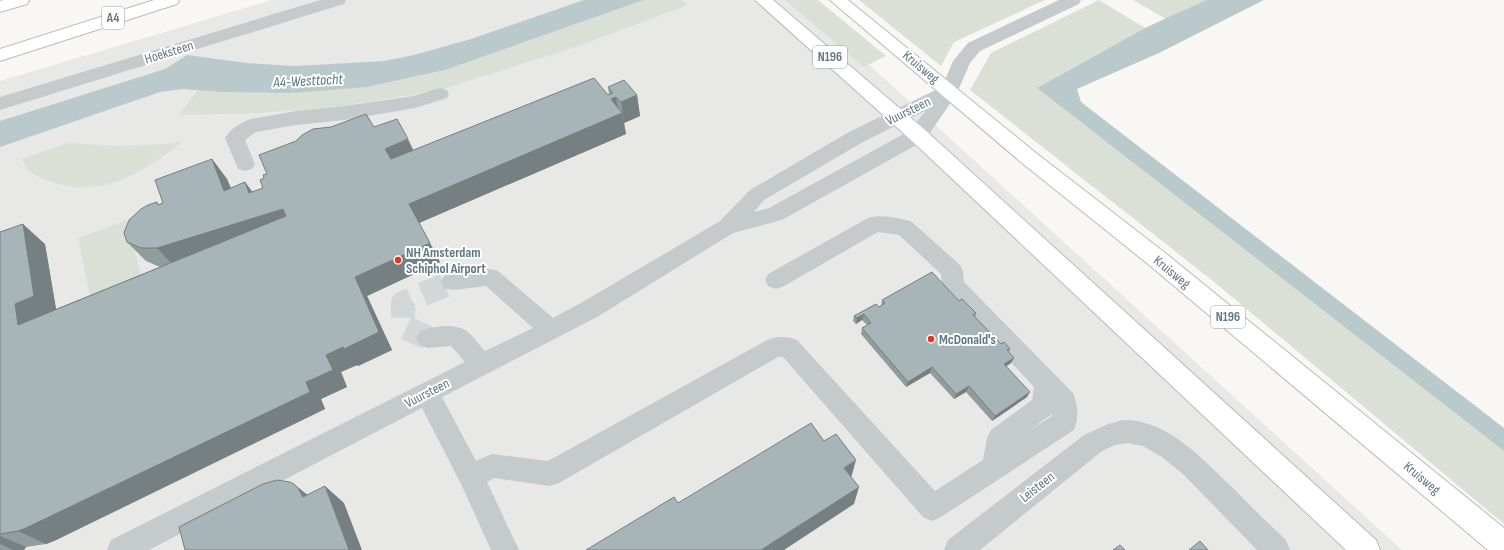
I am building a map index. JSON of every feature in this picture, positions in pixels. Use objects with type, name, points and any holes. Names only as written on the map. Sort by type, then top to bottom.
[{"type":"highway","points":[[0,7],[22,0]]},
{"type":"highway","name":"A4","points":[[0,55],[171,0]]},
{"type":"highway","name":"N196","points":[[763,0],[918,135],[1134,337],[1366,550]]},
{"type":"highway","name":"Kruisweg","points":[[838,0],[1029,158],[1156,258],[1504,546]]},
{"type":"highway","name":"N196","points":[[1312,500],[1380,550]]},
{"type":"street","name":"Hoeksteen","points":[[0,104],[338,0]]},
{"type":"street","points":[[949,91],[962,62],[974,46],[1072,0]]},
{"type":"street","name":"Vuursteen","points":[[120,550],[589,310],[727,227],[757,195],[856,137],[949,91]]},
{"type":"street","name":"Vuursteen","points":[[727,227],[775,214],[918,135],[949,91]]},
{"type":"street","points":[[245,164],[235,138],[252,126],[296,118],[345,113],[415,102],[440,94]]},
{"type":"street","points":[[482,471],[550,474],[775,347],[789,347],[932,508],[995,468],[1000,438],[1042,406],[1047,384],[953,284],[952,271],[905,228],[875,224],[776,280]]},
{"type":"street","points":[[452,282],[462,279],[490,277],[550,329]]},
{"type":"street","points":[[428,338],[456,336],[482,364]]},
{"type":"street","points":[[427,394],[482,471],[505,550]]},
{"type":"street","name":"Leisteen","points":[[958,550],[1093,443],[1110,434],[1120,432],[1133,432],[1147,436],[1185,459],[1276,550]]},
{"type":"shaded area","points":[[272,0],[798,0],[1402,550],[0,550],[0,81]]},
{"type":"shaded area","points":[[644,0],[682,0],[688,5],[576,47],[436,91],[336,107],[259,113],[179,115],[198,90],[220,92],[367,87],[445,70]]},
{"type":"shaded area","points":[[785,0],[818,0],[886,56],[864,67]]},
{"type":"shaded area","points":[[859,0],[1045,0],[954,42],[941,66]]},
{"type":"shaded area","points":[[1099,0],[1145,28],[1037,88],[1504,451],[1504,524],[1213,281],[970,90],[991,53]]},
{"type":"shaded area","points":[[1133,0],[1206,0],[1166,19]]},
{"type":"shaded area","points":[[183,141],[138,172],[122,180],[106,185],[88,187],[71,186],[52,182],[30,172],[22,159],[69,143],[117,146],[167,144]]},
{"type":"shaded area","points":[[127,220],[143,284],[92,305],[78,238]]},
{"type":"water","name":"A4-Westtocht","points":[[584,0],[644,0],[445,70],[367,87],[292,93],[220,92],[183,89],[160,92],[0,147],[0,121],[165,69],[187,55],[247,63],[295,66],[384,61],[414,55],[471,39]]},
{"type":"water","points":[[1206,0],[1264,0],[1159,53],[1077,89],[1081,102],[1504,428],[1504,451],[1037,88],[1145,28]]},
{"type":"building","points":[[594,78],[608,95],[613,93],[608,87],[624,80],[637,95],[621,102],[616,97],[611,99],[622,113],[409,204],[430,243],[355,277],[379,332],[344,349],[343,347],[326,355],[333,370],[306,382],[310,392],[26,528],[0,534],[0,232],[23,224],[34,296],[15,304],[18,325],[286,216],[283,209],[157,248],[141,248],[127,242],[124,233],[129,220],[141,209],[157,202],[158,205],[163,203],[155,180],[212,159],[224,191],[245,182],[249,193],[263,188],[260,180],[264,178],[263,175],[267,174],[259,155],[296,141],[302,135],[313,129],[331,127],[366,114],[374,127],[397,119],[408,139],[385,149],[391,159]]},
{"type":"building","points":[[932,272],[959,301],[962,299],[976,313],[973,315],[1001,344],[1004,342],[1010,349],[1007,350],[1014,358],[1004,364],[1030,392],[995,416],[969,386],[956,394],[932,367],[908,382],[862,328],[871,323],[864,314],[857,318],[854,316],[876,304],[879,307],[885,303],[882,300]]},
{"type":"building","points":[[811,423],[824,441],[836,434],[856,460],[844,468],[859,487],[761,550],[586,550],[674,497],[678,503]]},
{"type":"building","points":[[277,480],[294,484],[303,497],[325,486],[349,550],[185,550],[179,527],[263,484]]},
{"type":"building","points":[[1200,541],[1208,550],[1189,550]]},
{"type":"building","points":[[1120,545],[1125,550],[1113,550]]},
{"type":"tunnel","points":[[428,338],[403,326],[403,303],[452,282]]},
{"type":"place","name":"NH Amsterdam Schiphol Airport","points":[[398,260]]},
{"type":"place","name":"McDonald's","points":[[931,339]]}]
